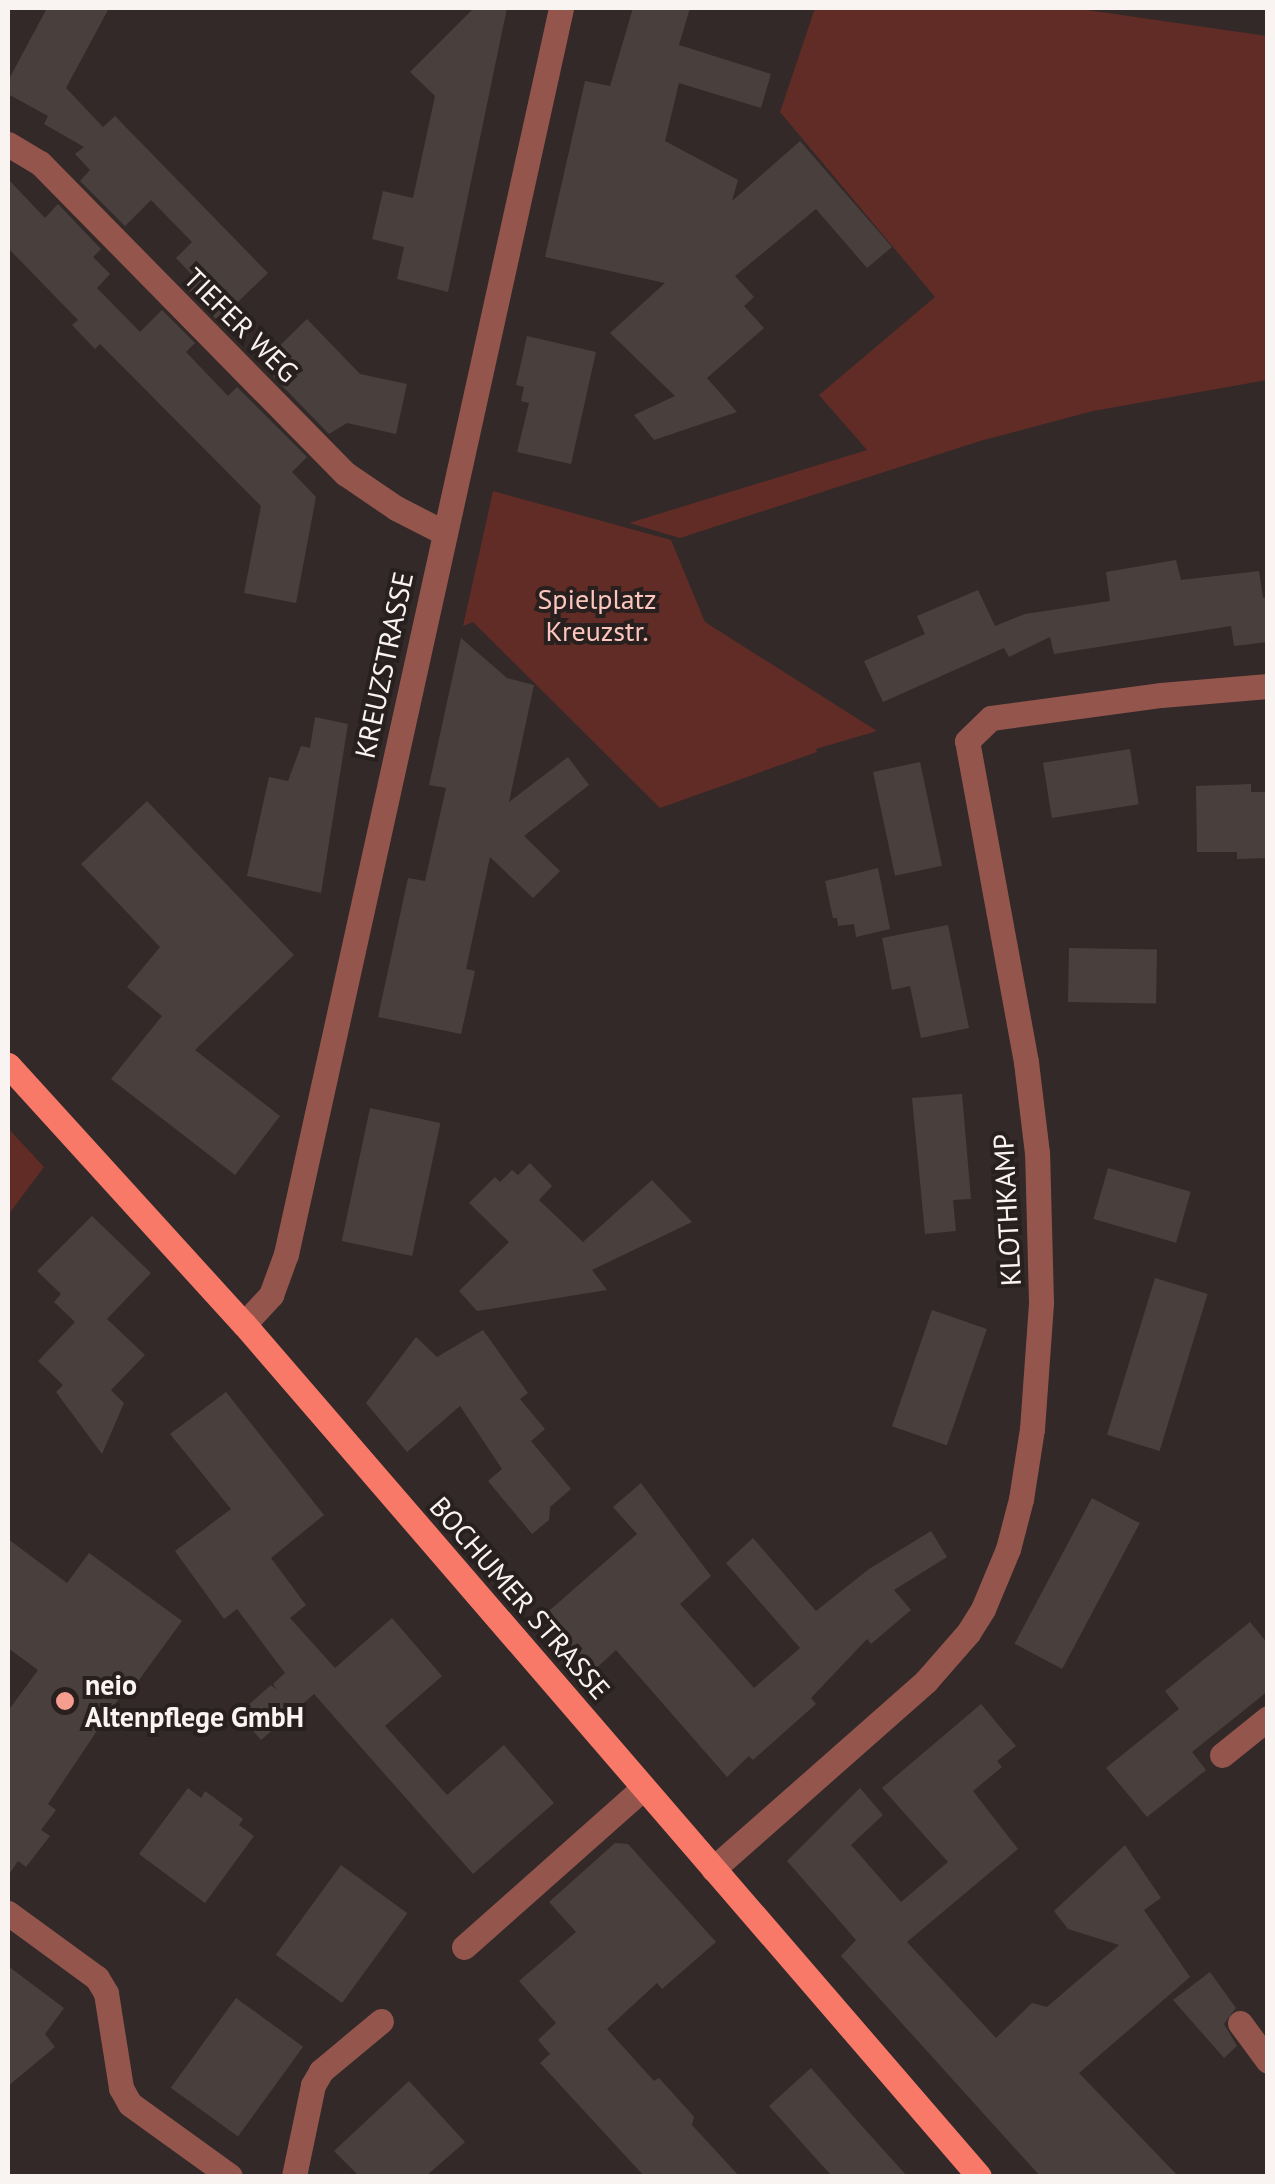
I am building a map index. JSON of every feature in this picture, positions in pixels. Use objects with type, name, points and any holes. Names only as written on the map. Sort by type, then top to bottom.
[{"type":"main road","name":"BOCHUMER STRASSE","points":[[8,1065],[244,1324],[979,2176]]},
{"type":"street","name":"KREUZSTRASSE","points":[[244,1324],[272,1295],[286,1254],[561,8]]},
{"type":"street","name":"TIEFER WEG","points":[[8,144],[40,163],[346,474],[396,508],[444,532]]},
{"type":"street","name":"KLOTHKAMP","points":[[713,1869],[926,1682],[968,1633],[984,1610],[1008,1549],[1021,1498],[1032,1429],[1041,1302],[1037,1154],[1026,1062],[968,741],[991,718],[1161,695],[1268,686]]},
{"type":"street","points":[[1222,1755],[1268,1718]]},
{"type":"street","points":[[464,1948],[643,1788]]},
{"type":"street","points":[[8,1913],[97,1978],[106,1993],[121,2088],[130,2104],[230,2176]]},
{"type":"street","points":[[294,2176],[312,2086],[321,2071],[381,2021]]},
{"type":"street","points":[[1240,2023],[1268,2061]]},
{"type":"green space","points":[[815,8],[1073,8],[1267,36],[1267,380],[1093,411],[980,441],[680,538],[629,523],[867,450],[819,395],[935,297],[780,112]]},
{"type":"green space","name":"Spielplatz Kreuzstr.","points":[[493,491],[671,540],[705,622],[877,731],[816,749],[817,752],[660,808],[473,622],[463,626]]},
{"type":"green space","points":[[8,1128],[44,1167],[8,1215]]},
{"type":"building","points":[[47,8],[109,8],[66,88],[103,127],[115,116],[268,273],[218,321],[186,288],[196,279],[176,258],[192,242],[151,200],[125,226],[80,181],[90,170],[75,154],[84,147],[44,124],[48,116],[8,94],[8,81]]},
{"type":"building","points":[[474,8],[507,8],[448,292],[397,279],[404,247],[372,239],[383,191],[413,198],[435,96],[410,72]]},
{"type":"building","points":[[633,8],[690,8],[679,45],[771,74],[761,108],[679,83],[665,141],[738,180],[732,201],[800,141],[892,247],[867,268],[816,209],[735,276],[754,297],[744,306],[764,328],[707,378],[737,412],[654,440],[634,415],[675,396],[610,333],[665,283],[545,257],[585,81],[610,86]]},
{"type":"building","points":[[8,179],[45,218],[58,204],[101,249],[93,257],[110,274],[97,288],[140,332],[162,310],[195,343],[186,352],[228,396],[237,387],[307,457],[292,472],[316,497],[296,603],[244,593],[261,506],[100,344],[95,349],[72,325],[78,320],[8,248]]},
{"type":"building","points":[[307,319],[360,374],[407,384],[396,434],[347,423],[329,434],[261,364]]},
{"type":"building","points":[[527,336],[596,352],[571,464],[517,452],[529,403],[521,401],[524,387],[516,385]]},
{"type":"building","points":[[1176,560],[1181,580],[1259,571],[1263,598],[1268,598],[1268,642],[1234,646],[1231,626],[1054,654],[1050,637],[1009,657],[1004,648],[883,702],[864,661],[925,634],[917,616],[978,590],[995,626],[1025,614],[1110,601],[1106,572]]},
{"type":"building","points":[[461,638],[507,678],[534,685],[509,802],[568,757],[589,785],[524,836],[560,871],[533,898],[490,857],[466,969],[475,971],[461,1034],[378,1017],[408,878],[425,881],[446,788],[429,785]]},
{"type":"building","points":[[315,717],[348,724],[321,893],[247,876],[269,777],[288,781],[301,746],[310,748]]},
{"type":"building","points":[[1130,749],[1139,804],[1052,818],[1043,763]]},
{"type":"building","points":[[920,762],[942,866],[895,876],[873,772]]},
{"type":"building","points":[[1251,784],[1251,792],[1268,792],[1268,858],[1237,859],[1237,852],[1197,852],[1196,786]]},
{"type":"building","points":[[147,801],[294,955],[195,1050],[280,1116],[235,1175],[111,1079],[162,1016],[127,987],[160,947],[81,864]]},
{"type":"building","points":[[878,868],[890,929],[856,937],[854,924],[838,926],[837,918],[833,918],[825,881]]},
{"type":"building","points":[[948,925],[969,1028],[921,1038],[910,986],[892,990],[882,938]]},
{"type":"building","points":[[1069,948],[1157,950],[1156,1004],[1068,1002]]},
{"type":"building","points":[[962,1094],[971,1199],[953,1200],[956,1231],[925,1234],[912,1098]]},
{"type":"building","points":[[370,1108],[440,1123],[412,1256],[342,1241]]},
{"type":"building","points":[[530,1163],[552,1186],[539,1200],[583,1242],[652,1180],[692,1222],[592,1270],[607,1290],[477,1311],[459,1291],[509,1242],[469,1203],[495,1177],[500,1182],[512,1170],[518,1175]]},
{"type":"building","points":[[1108,1168],[1191,1192],[1176,1243],[1093,1219]]},
{"type":"building","points":[[92,1216],[151,1273],[107,1319],[145,1355],[111,1390],[124,1403],[102,1454],[56,1392],[63,1385],[38,1361],[75,1322],[54,1302],[61,1294],[37,1271]]},
{"type":"building","points":[[1155,1278],[1208,1294],[1160,1451],[1107,1435]]},
{"type":"building","points":[[932,1310],[987,1329],[947,1445],[892,1426]]},
{"type":"building","points":[[483,1330],[528,1393],[520,1399],[545,1429],[531,1441],[571,1489],[550,1507],[549,1520],[532,1534],[488,1481],[502,1469],[460,1406],[407,1452],[366,1403],[416,1337],[437,1357]]},
{"type":"building","points":[[226,1392],[324,1515],[271,1558],[306,1605],[290,1618],[335,1668],[392,1618],[442,1676],[385,1726],[447,1795],[504,1745],[554,1803],[473,1874],[314,1694],[261,1740],[238,1714],[271,1685],[277,1690],[273,1684],[285,1673],[237,1609],[224,1619],[175,1551],[231,1509],[170,1434]]},
{"type":"building","points":[[641,1483],[711,1576],[680,1604],[754,1688],[800,1648],[726,1563],[753,1538],[816,1611],[869,1569],[931,1531],[947,1557],[894,1590],[911,1610],[871,1644],[867,1639],[811,1698],[816,1704],[753,1760],[749,1756],[727,1777],[616,1650],[591,1673],[542,1617],[637,1534],[613,1507]]},
{"type":"building","points":[[1092,1498],[1140,1523],[1062,1669],[1015,1644]]},
{"type":"building","name":"neio Altenpflege GmbH","points":[[8,1539],[67,1583],[89,1553],[182,1621],[128,1695],[123,1692],[48,1804],[56,1810],[41,1830],[50,1836],[26,1867],[18,1861],[8,1876],[8,1711],[38,1670],[8,1648]]},
{"type":"building","points":[[1250,1622],[1268,1644],[1268,1691],[1192,1752],[1206,1770],[1147,1817],[1106,1768],[1179,1709],[1165,1691]]},
{"type":"building","points":[[981,1704],[1016,1746],[997,1761],[1002,1767],[973,1791],[1018,1849],[907,1942],[996,2038],[1032,2003],[1047,2007],[1119,1945],[1068,1929],[1054,1911],[1125,1845],[1161,1898],[1144,1910],[1190,1977],[1079,2073],[1178,2176],[1040,2176],[841,1956],[856,1940],[787,1861],[860,1788],[883,1815],[851,1845],[901,1902],[948,1862],[882,1788]]},
{"type":"building","points":[[188,1788],[201,1798],[205,1791],[243,1819],[239,1825],[254,1836],[205,1903],[139,1854]]},
{"type":"building","points":[[615,1843],[628,1844],[716,1942],[662,1989],[657,1983],[607,2029],[654,2081],[659,2078],[688,2110],[694,2117],[692,2125],[739,2176],[644,2176],[540,2063],[550,2054],[538,2040],[556,2023],[519,1981],[576,1932],[549,1902]]},
{"type":"building","points":[[341,1865],[407,1913],[342,2003],[276,1955]]},
{"type":"building","points":[[8,1966],[64,2008],[45,2034],[55,2047],[8,2086]]},
{"type":"building","points":[[1210,1972],[1236,2008],[1224,2024],[1237,2046],[1224,2058],[1173,2000]]},
{"type":"building","points":[[236,1998],[303,2047],[238,2137],[171,2088]]},
{"type":"building","points":[[811,2068],[907,2176],[832,2176],[769,2106]]},
{"type":"building","points":[[409,2081],[465,2142],[426,2176],[359,2176],[334,2151]]},
{"type":"place","name":"neio Altenpflege GmbH","points":[[65,1701]]}]
